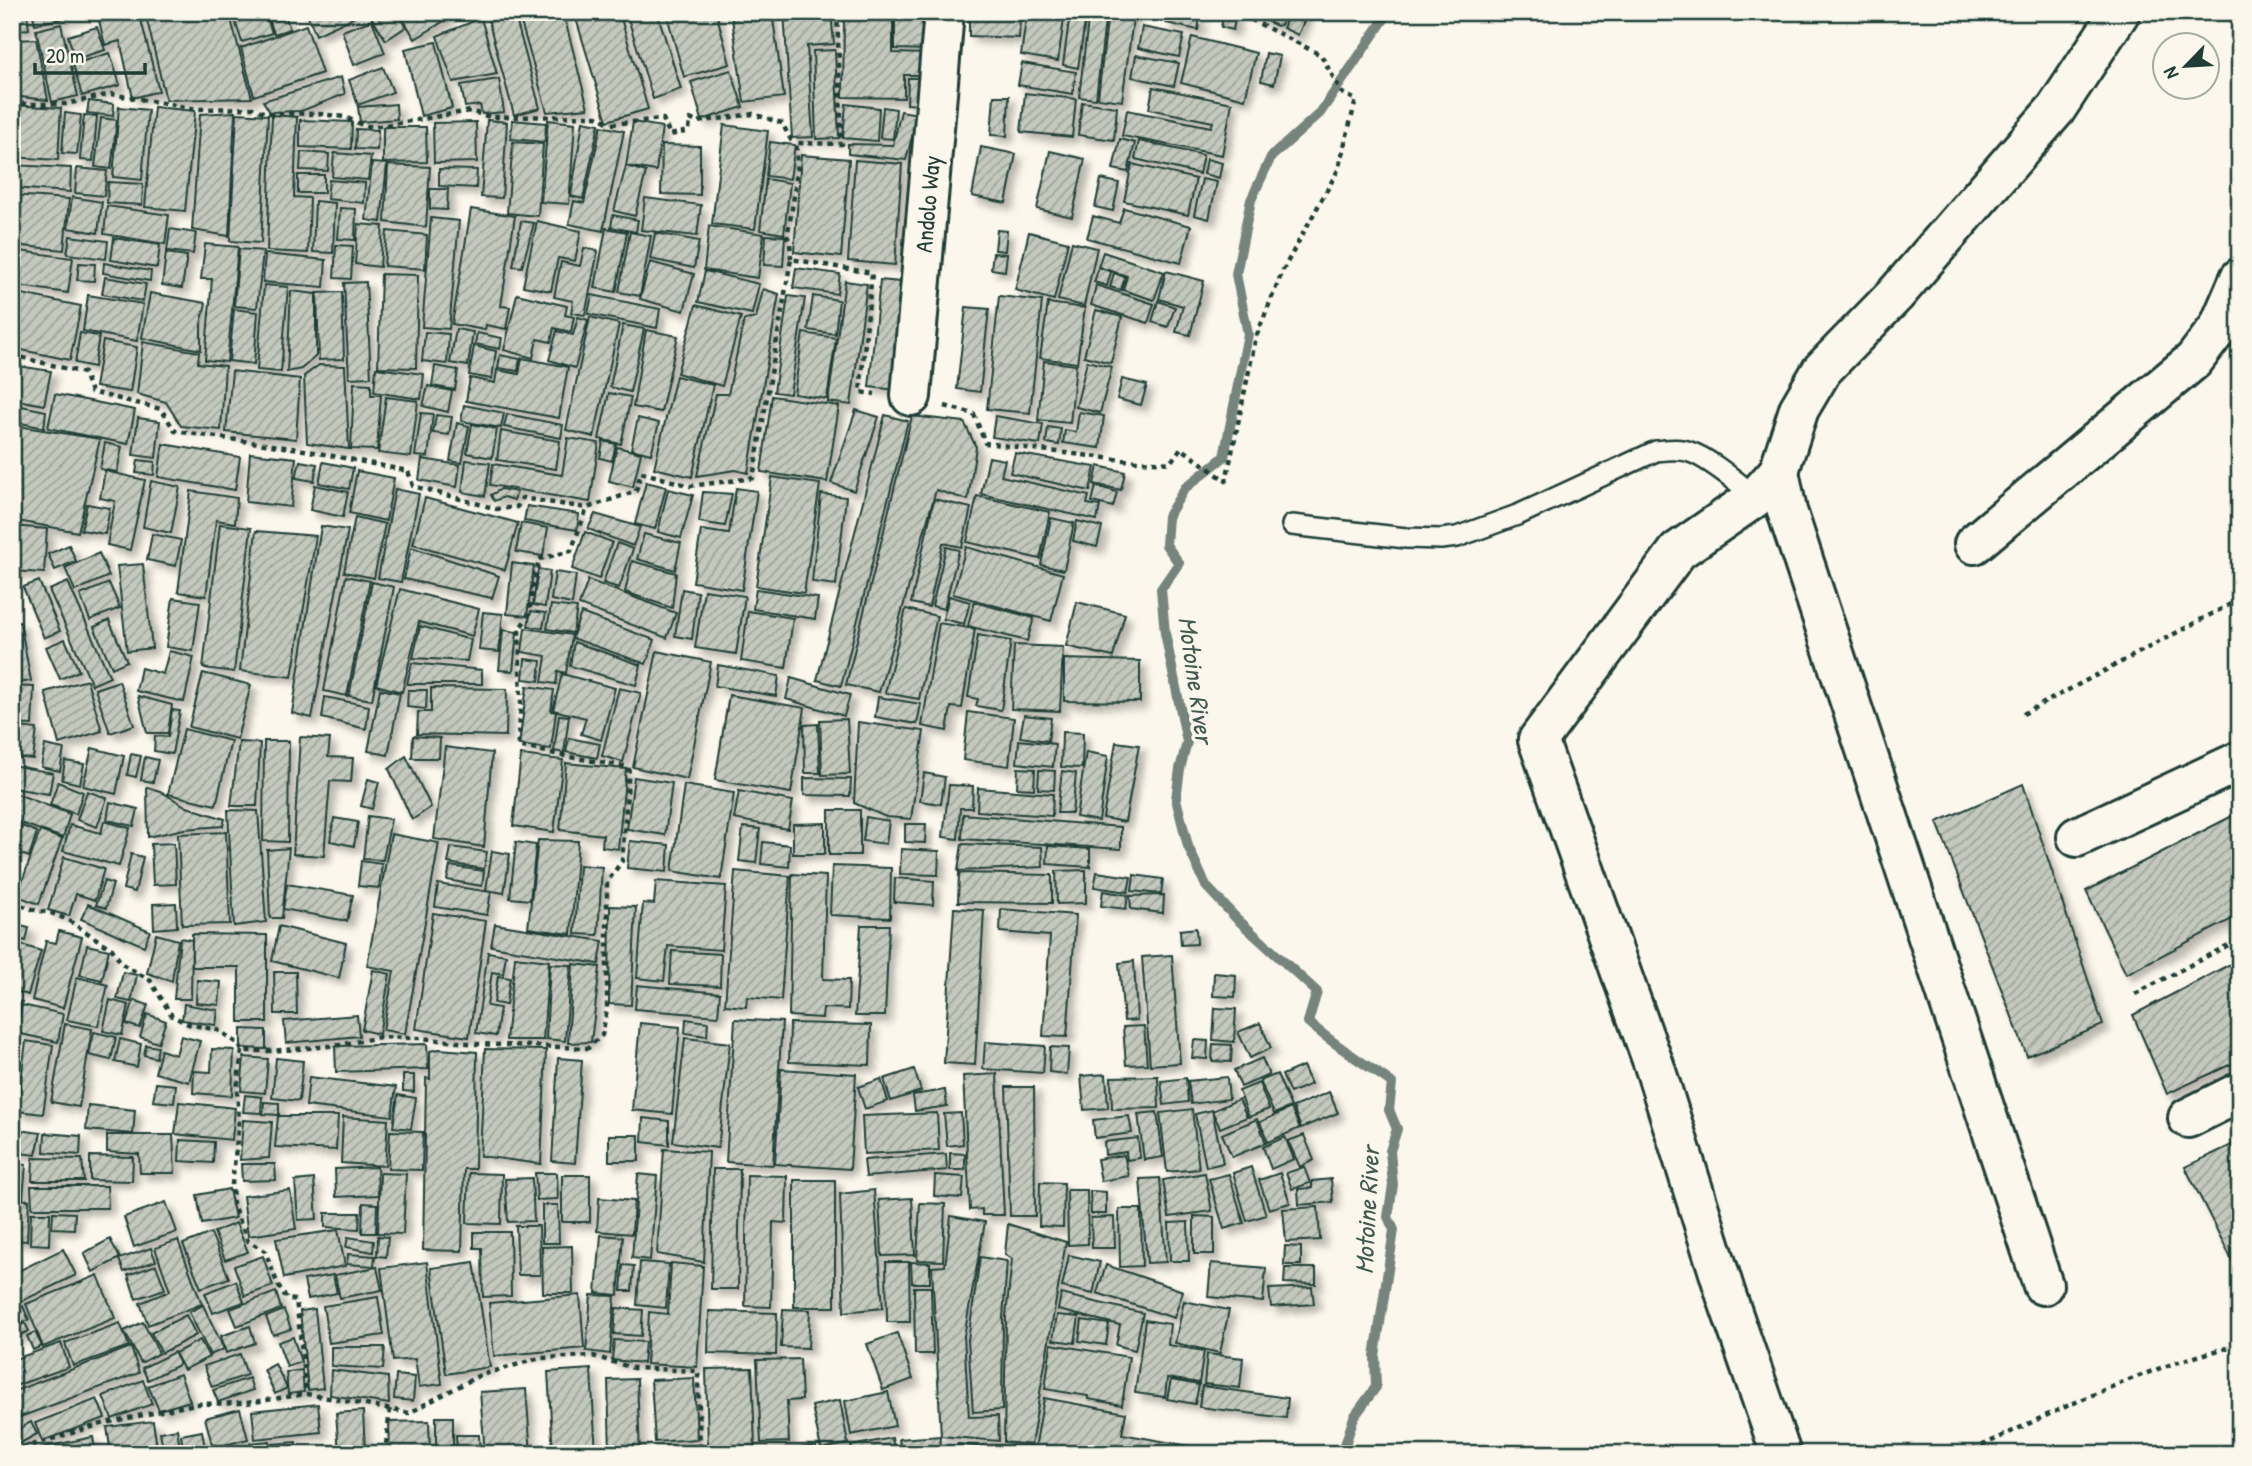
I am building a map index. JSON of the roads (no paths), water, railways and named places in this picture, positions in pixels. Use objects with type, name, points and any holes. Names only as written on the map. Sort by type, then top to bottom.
[{"type":"street","name":"Andolo Way","points":[[911,396],[944,12]]},
{"type":"street","points":[[1781,1454],[1726,1295],[1655,1068],[1538,740],[1678,551],[1768,484],[1799,409],[1822,370],[1895,295],[2056,109],[2120,12]]},
{"type":"street","points":[[1974,544],[2193,360],[2229,333],[2240,278]]},
{"type":"street","points":[[1768,484],[1791,524],[2043,1284]]},
{"type":"street","points":[[2077,837],[2240,761]]},
{"type":"street","points":[[2188,1118],[2240,1091]]},
{"type":"lane","points":[[1292,525],[1406,538],[1441,540],[1457,537],[1520,514],[1656,451],[1671,449],[1689,451],[1768,484]]},
{"type":"waterway","name":"Motoine River","points":[[1342,1454],[1354,1417],[1376,1387],[1375,1356],[1394,1230],[1388,1217],[1393,1185],[1390,1151],[1397,1129],[1389,1110],[1392,1083],[1308,1022],[1317,992],[1236,918],[1206,886],[1188,846],[1176,799],[1187,742],[1165,633],[1161,589],[1179,563],[1166,545],[1168,516],[1185,488],[1224,457],[1248,334],[1236,274],[1251,200],[1271,157],[1320,113],[1389,12]]}]
